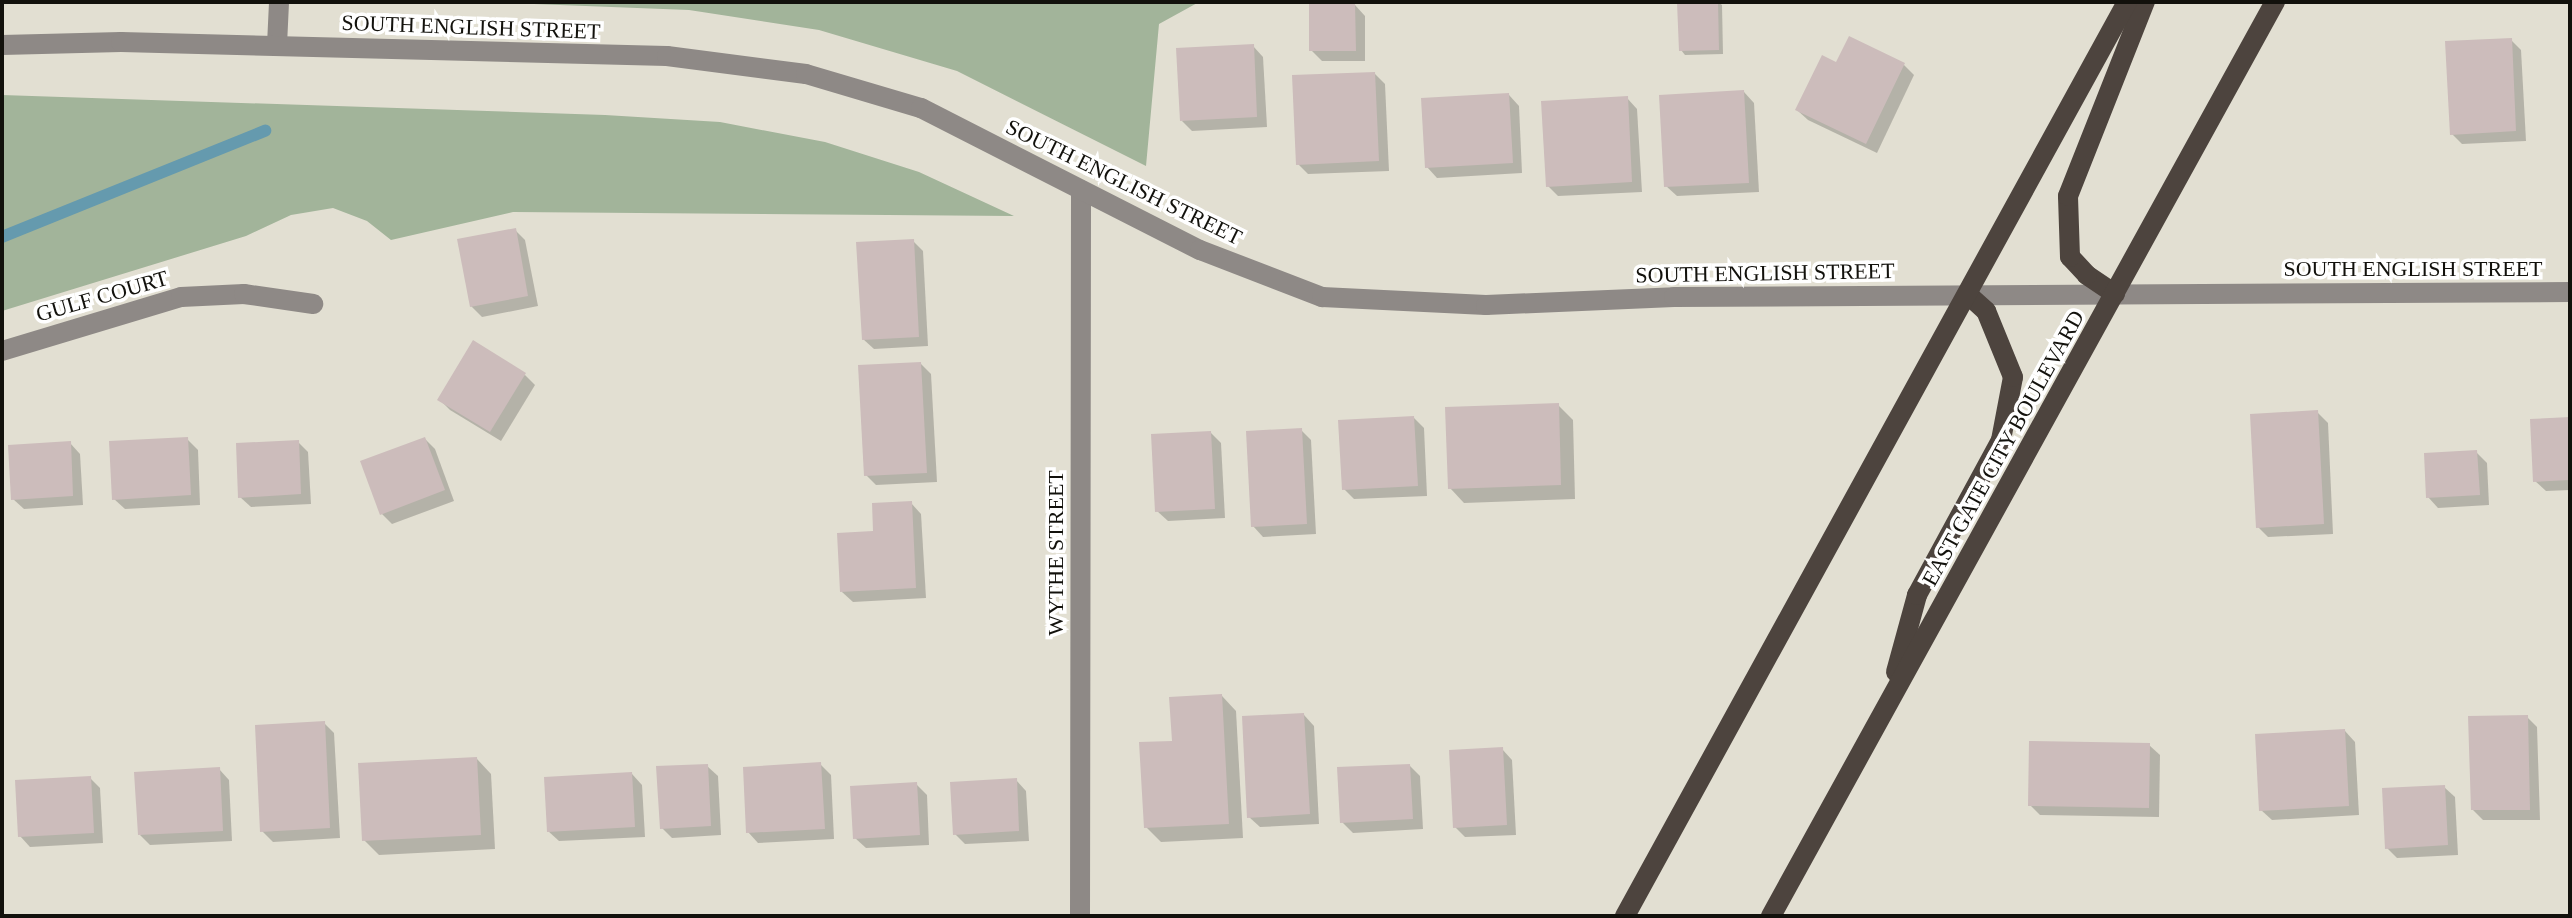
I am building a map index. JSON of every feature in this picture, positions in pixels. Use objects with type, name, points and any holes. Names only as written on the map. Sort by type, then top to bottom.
[{"type":"main road","points":[[1625,916],[2127,2]]},
{"type":"main road","points":[[2115,294],[2087,275],[2070,257],[2068,196],[2145,2]]},
{"type":"main road","name":"EAST GATE CITY BOULEVARD","points":[[1771,916],[2275,2]]},
{"type":"main road","points":[[1887,707],[1917,595],[2001,440],[2013,377],[1986,311],[1968,295]]},
{"type":"street","points":[[277,45],[279,2]]},
{"type":"street","name":"SOUTH ENGLISH STREET","points":[[2,45],[277,45],[667,56],[806,74],[921,108],[1200,250],[1322,297],[1486,305],[1674,297],[2570,292]]},
{"type":"street","name":"WYTHE STREET","points":[[1080,916],[1081,190]]},
{"type":"street","name":"GULF COURT","points":[[2,351],[181,297],[244,294],[313,304]]},
{"type":"green space","points":[[481,2],[1199,2],[1159,24],[1146,166],[957,71],[819,30],[689,10]]},
{"type":"green space","points":[[2,95],[605,115],[720,122],[825,142],[919,172],[1014,216],[513,212],[391,240],[367,221],[333,208],[291,215],[246,236],[2,311]]},
{"type":"building","points":[[1677,2],[1718,2],[1719,50],[1679,51]]},
{"type":"building","points":[[1355,3],[1356,51],[1309,51],[1309,4]]},
{"type":"building","points":[[1849,36],[1905,63],[1866,144],[1795,110],[1822,55],[1836,62]]},
{"type":"building","points":[[2512,38],[2516,131],[2450,135],[2445,41]]},
{"type":"building","points":[[1254,44],[1257,117],[1180,121],[1176,48]]},
{"type":"building","points":[[1375,72],[1379,161],[1296,165],[1292,75]]},
{"type":"building","points":[[1744,90],[1749,183],[1664,187],[1659,95]]},
{"type":"building","points":[[1509,93],[1513,163],[1425,168],[1421,98]]},
{"type":"building","points":[[1628,96],[1632,182],[1546,187],[1541,101]]},
{"type":"building","points":[[516,228],[528,296],[470,307],[457,239]]},
{"type":"building","points":[[914,239],[919,337],[862,340],[856,242]]},
{"type":"building","points":[[473,340],[526,373],[490,432],[437,400]]},
{"type":"building","points":[[921,362],[927,473],[864,476],[858,365]]},
{"type":"building","points":[[1559,403],[1561,485],[1448,489],[1445,407]]},
{"type":"building","points":[[2318,410],[2324,524],[2256,528],[2250,414]]},
{"type":"building","points":[[1414,416],[1418,486],[1342,490],[1338,420]]},
{"type":"building","points":[[2570,417],[2570,480],[2533,482],[2530,419]]},
{"type":"building","points":[[1302,428],[1307,524],[1251,527],[1246,431]]},
{"type":"building","points":[[1211,431],[1215,509],[1155,512],[1151,434]]},
{"type":"building","points":[[188,437],[191,495],[112,500],[109,441]]},
{"type":"building","points":[[425,437],[445,490],[380,515],[360,461]]},
{"type":"building","points":[[299,440],[301,494],[238,498],[236,443]]},
{"type":"building","points":[[71,441],[73,496],[11,500],[8,445]]},
{"type":"building","points":[[2477,450],[2480,495],[2426,498],[2424,453]]},
{"type":"building","points":[[912,501],[916,588],[840,592],[837,533],[873,531],[872,503]]},
{"type":"building","points":[[1222,694],[1229,824],[1144,828],[1139,742],[1172,741],[1169,697]]},
{"type":"building","points":[[1304,713],[1310,814],[1247,818],[1242,716]]},
{"type":"building","points":[[2528,715],[2530,810],[2471,810],[2468,716]]},
{"type":"building","points":[[325,721],[330,828],[260,832],[255,725]]},
{"type":"building","points":[[2345,729],[2349,806],[2259,811],[2255,734]]},
{"type":"building","points":[[2029,741],[2150,743],[2149,808],[2028,806]]},
{"type":"building","points":[[1503,747],[1507,825],[1453,828],[1449,750]]},
{"type":"building","points":[[477,757],[481,835],[362,841],[358,763]]},
{"type":"building","points":[[821,762],[825,829],[746,833],[743,767]]},
{"type":"building","points":[[708,764],[711,826],[660,829],[656,766]]},
{"type":"building","points":[[1410,764],[1413,819],[1340,823],[1337,767]]},
{"type":"building","points":[[220,767],[223,831],[138,835],[134,772]]},
{"type":"building","points":[[632,772],[635,827],[547,832],[544,777]]},
{"type":"building","points":[[91,776],[94,833],[18,837],[15,780]]},
{"type":"building","points":[[1017,778],[1019,831],[953,835],[950,782]]},
{"type":"building","points":[[917,782],[920,835],[853,839],[850,786]]},
{"type":"building","points":[[2445,785],[2448,845],[2385,849],[2382,788]]},
{"type":"waterway","points":[[2,237],[265,131]]}]
